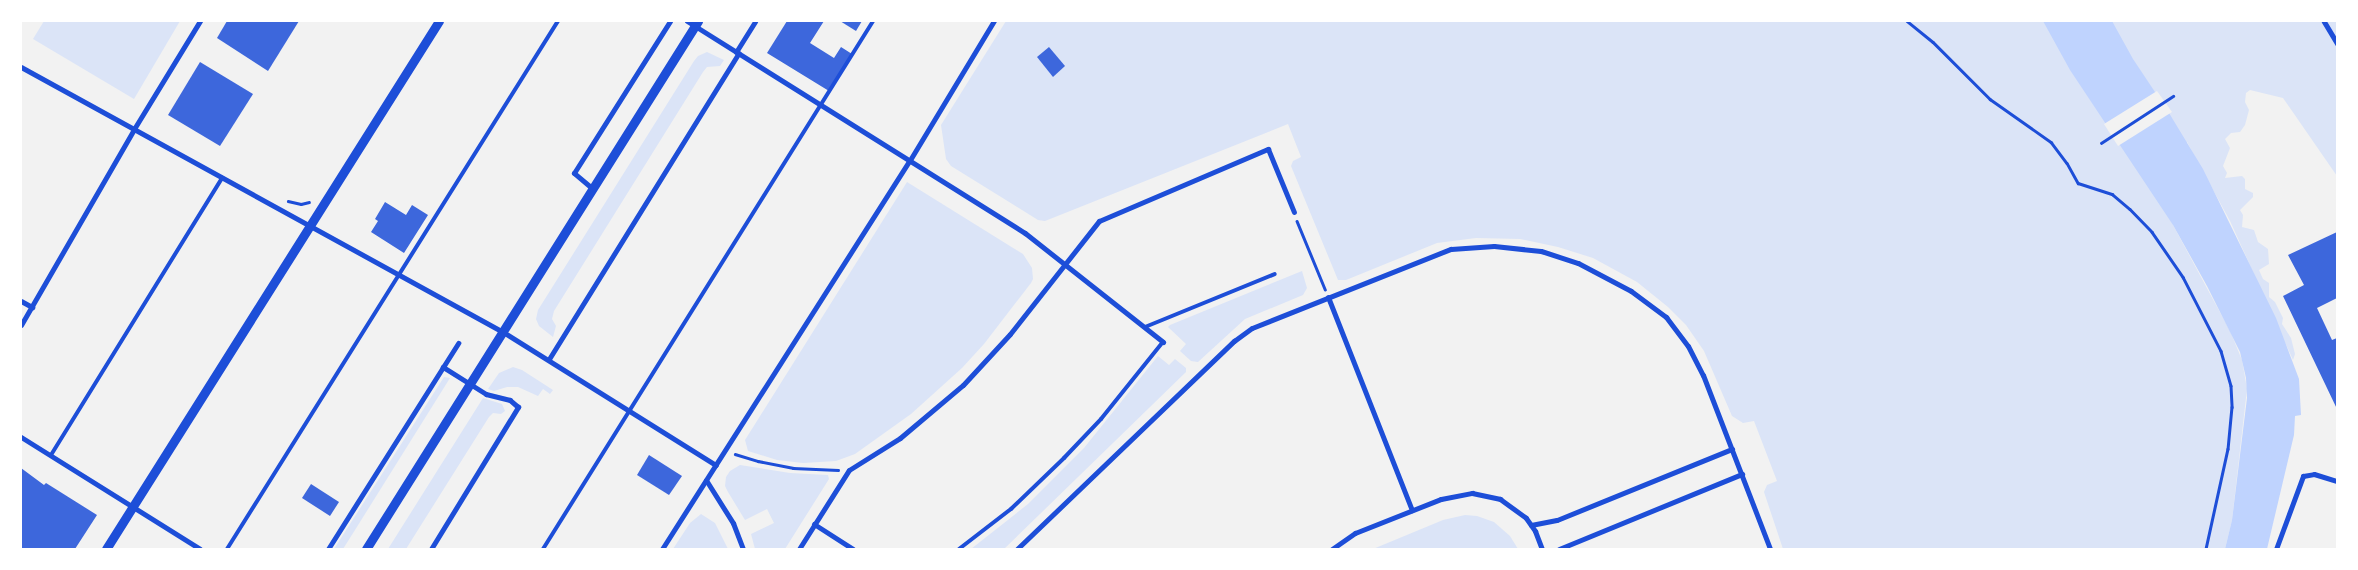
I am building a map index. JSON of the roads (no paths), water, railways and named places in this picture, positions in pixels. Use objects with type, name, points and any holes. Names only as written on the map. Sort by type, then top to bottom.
[{"type":"street","points":[[21,325],[134,129],[200,21]]},
{"type":"street","points":[[106,549],[439,21]]},
{"type":"street","points":[[593,189],[574,172],[670,21]]},
{"type":"street","points":[[687,21],[697,24],[737,53],[1024,233],[1164,342]]},
{"type":"street","points":[[549,359],[755,21]]},
{"type":"street","points":[[662,549],[910,160],[994,21]]},
{"type":"street","points":[[2324,21],[2337,43]]},
{"type":"street","points":[[366,549],[697,24]]},
{"type":"street","points":[[21,66],[222,178],[400,273],[503,332],[716,465]]},
{"type":"street","points":[[799,549],[849,470],[900,438],[962,385],[991,356],[1099,221],[1268,149],[1294,212]]},
{"type":"street","points":[[1017,549],[1240,336],[1252,328],[1429,257],[1458,248],[1494,246],[1541,251],[1578,263],[1613,280],[1644,300],[1666,318],[1688,346],[1703,375],[1770,549]]},
{"type":"street","points":[[1328,297],[1412,510]]},
{"type":"street","points":[[21,301],[32,307]]},
{"type":"street","points":[[328,549],[458,343]]},
{"type":"street","points":[[431,549],[517,410],[516,405],[510,400],[489,395],[443,367]]},
{"type":"street","points":[[21,437],[200,549]]},
{"type":"street","points":[[1531,525],[1557,520],[1732,449]]},
{"type":"street","points":[[1559,549],[1742,474]]},
{"type":"street","points":[[2276,549],[2304,476],[2314,474],[2337,481]]},
{"type":"street","points":[[706,480],[732,523],[743,549]]},
{"type":"street","points":[[1332,549],[1355,533],[1412,510],[1454,495],[1480,493],[1500,499],[1526,518],[1542,549]]},
{"type":"street","points":[[814,524],[852,549]]},
{"type":"lane","points":[[227,549],[558,21]]},
{"type":"lane","points":[[543,549],[873,21]]},
{"type":"lane","points":[[51,455],[222,178]]},
{"type":"lane","points":[[1145,327],[1275,274]]},
{"type":"lane","points":[[959,549],[1011,509],[1064,458],[1101,419],[1164,342]]},
{"type":"water","points":[[2043,21],[2112,21],[2133,59],[2203,169],[2276,318],[2299,379],[2301,415],[2295,416],[2294,435],[2267,549],[2225,549],[2232,520],[2247,398],[2246,378],[2240,352],[2207,286],[2173,225],[2070,70]]}]
